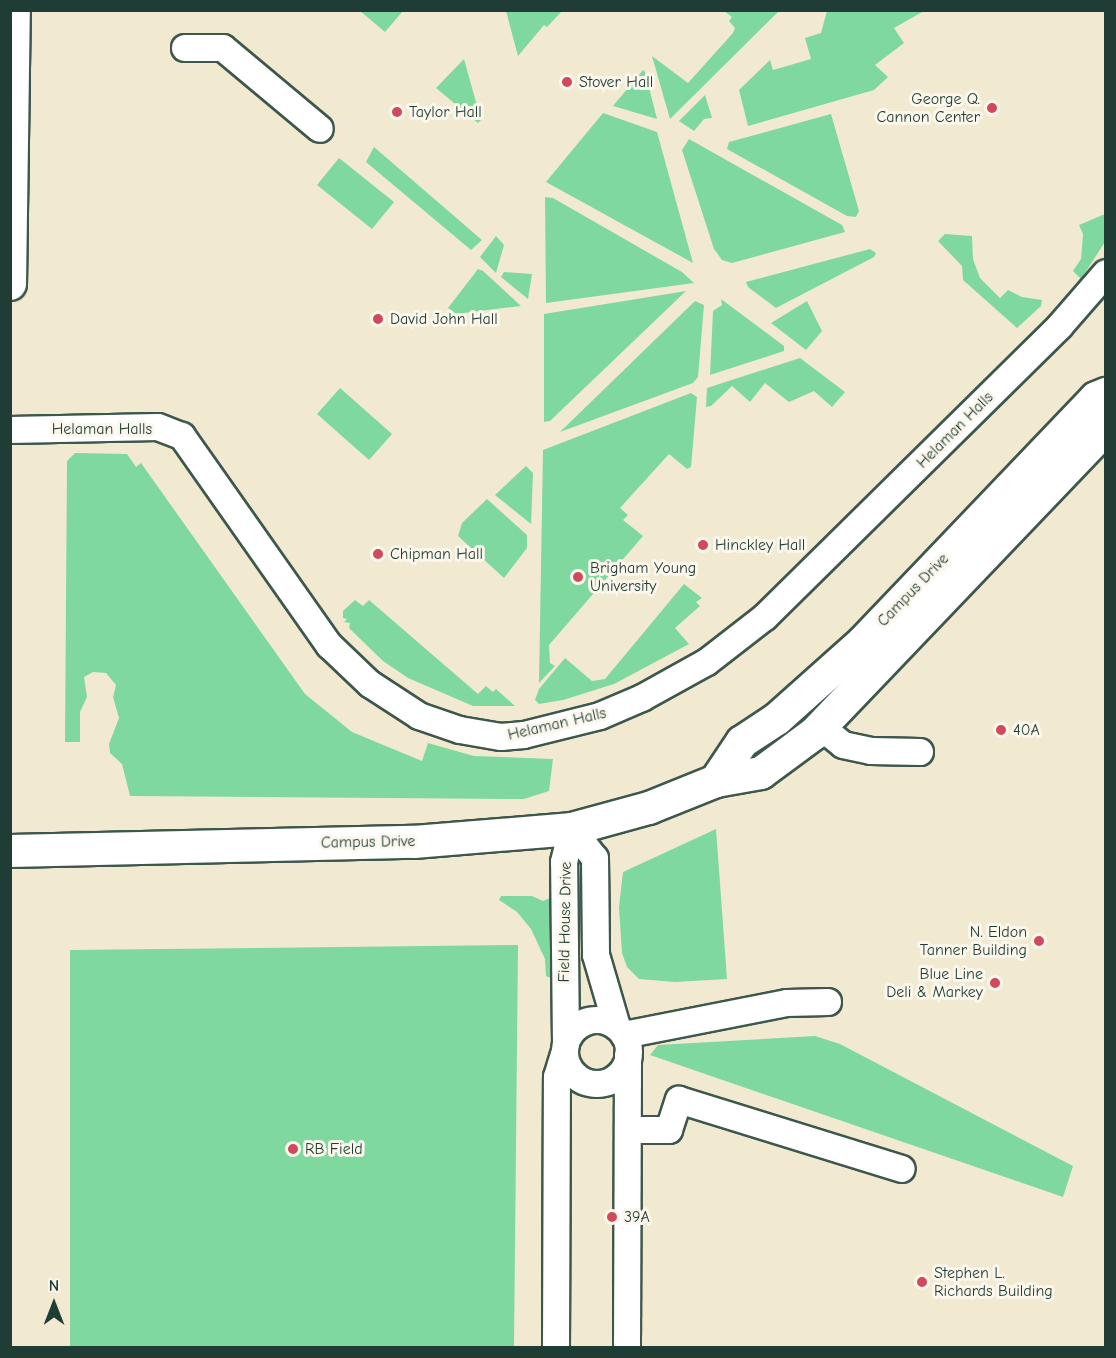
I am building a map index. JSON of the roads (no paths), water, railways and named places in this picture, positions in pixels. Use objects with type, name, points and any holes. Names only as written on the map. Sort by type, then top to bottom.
[{"type":"main road","points":[[10,284],[14,10]]},
{"type":"main road","name":"Campus Drive","points":[[716,781],[742,742],[777,718],[863,642],[1096,398],[1106,394]]},
{"type":"main road","name":"Campus Drive","points":[[10,851],[414,842],[572,829],[649,808],[716,781],[761,773],[821,727],[1106,429]]},
{"type":"lane","points":[[185,48],[223,48],[320,129]]},
{"type":"lane","name":"Helaman Halls","points":[[10,430],[158,427],[182,436],[329,645],[370,684],[419,716],[460,730],[501,737],[524,735],[600,716],[642,698],[707,662],[765,616],[1060,326],[1106,273]]},
{"type":"lane","points":[[821,727],[843,746],[871,751],[920,752]]},
{"type":"lane","name":"Field House Drive","points":[[572,829],[595,858],[596,955],[623,1039],[629,1130],[627,1347]]},
{"type":"lane","name":"Field House Drive","points":[[556,1347],[557,1077],[565,1049],[564,862],[572,829]]},
{"type":"lane","points":[[623,1039],[787,1003],[828,1002]]},
{"type":"lane","points":[[598,1020],[623,1039],[625,1067],[612,1080],[592,1083],[573,1074],[565,1049],[570,1034],[587,1022],[598,1020]]},
{"type":"lane","points":[[629,1130],[669,1130],[679,1100],[902,1169]]},
{"type":"place","name":"Stover Hall","points":[[567,82]]},
{"type":"place","name":"George Q. Cannon Center","points":[[992,108]]},
{"type":"place","name":"Taylor Hall","points":[[397,112]]},
{"type":"place","name":"David John Hall","points":[[378,319]]},
{"type":"place","name":"Hinckley Hall","points":[[703,545]]},
{"type":"place","name":"Chipman Hall","points":[[378,554]]},
{"type":"place","name":"Brigham Young University","points":[[578,577]]},
{"type":"place","name":"40A","points":[[1001,730]]},
{"type":"place","name":"N. Eldon Tanner Building","points":[[1039,941]]},
{"type":"place","name":"Blue Line Deli & Markey","points":[[995,983]]},
{"type":"place","name":"RB Field","points":[[293,1149]]},
{"type":"place","name":"39A","points":[[612,1217]]},
{"type":"place","name":"Stephen L. Richards Building","points":[[922,1282]]}]
